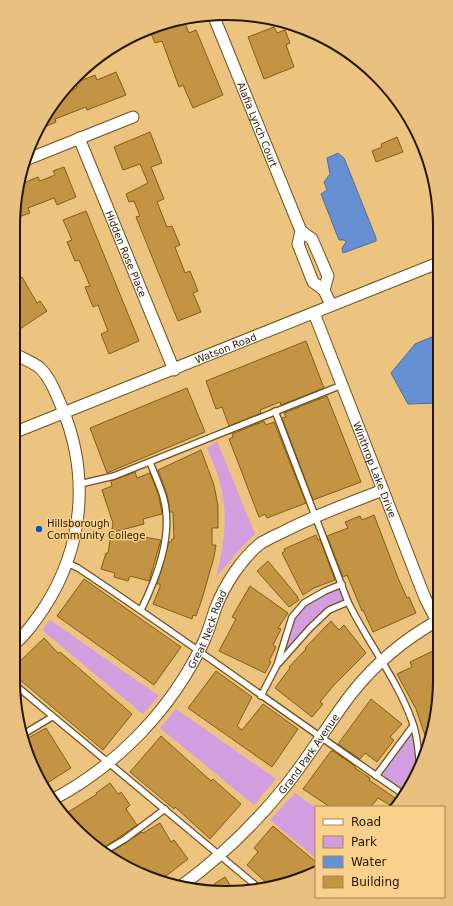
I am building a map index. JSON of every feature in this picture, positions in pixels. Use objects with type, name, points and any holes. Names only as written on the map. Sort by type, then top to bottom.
[{"type":"street","name":"Alafia Lynch Court","points":[[215,20],[301,231],[312,239],[328,276],[324,290]]},
{"type":"street","points":[[32,157],[133,117]]},
{"type":"street","name":"Hidden Rose Place","points":[[79,138],[174,370]]},
{"type":"street","name":"Alafia Lynch Court","points":[[301,231],[298,244],[313,282],[324,290],[331,304]]},
{"type":"street","name":"Watson Road","points":[[20,430],[174,370],[433,265]]},
{"type":"street","name":"Winthrop Lake Drive","points":[[314,313],[425,598],[433,613]]},
{"type":"street","points":[[20,357],[39,367],[50,380],[69,424],[77,456],[80,484],[74,543],[67,563],[55,590],[37,618],[20,637]]},
{"type":"street","name":"Great Neck Road","points":[[57,797],[109,764],[140,735],[174,695],[204,641],[228,582],[261,543],[316,516],[383,490]]},
{"type":"street","name":"Grand Park Avenue","points":[[186,882],[220,855],[248,829],[284,789],[353,692],[382,661],[424,628],[433,625]]},
{"type":"lane","points":[[80,484],[114,476],[342,385]]},
{"type":"lane","points":[[275,412],[348,602],[397,689],[414,726],[419,755]]},
{"type":"lane","points":[[141,610],[152,587],[163,548],[167,527],[164,500],[150,462]]},
{"type":"lane","points":[[67,563],[78,568],[141,610],[320,738],[399,792]]},
{"type":"lane","points":[[261,696],[277,665],[292,617],[304,603],[325,591],[342,584]]},
{"type":"lane","points":[[277,665],[310,628],[329,610],[348,602]]},
{"type":"lane","points":[[20,689],[253,884]]},
{"type":"lane","points":[[27,732],[52,717]]},
{"type":"lane","points":[[376,776],[414,726]]},
{"type":"lane","points":[[109,849],[126,839],[165,809]]},
{"type":"green space","points":[[217,441],[255,534],[216,577],[223,543],[225,512],[220,481],[207,448]]},
{"type":"green space","points":[[342,584],[348,602],[329,610],[277,665],[292,617],[304,603]]},
{"type":"green space","points":[[50,620],[159,696],[143,714],[42,630]]},
{"type":"green space","points":[[176,709],[276,779],[254,805],[160,728]]},
{"type":"green space","points":[[413,726],[418,756],[412,771],[399,792],[376,776]]},
{"type":"green space","points":[[295,793],[315,807],[315,857],[270,820]]},
{"type":"water","points":[[338,153],[344,158],[376,238],[376,241],[343,253],[342,248],[346,242],[344,240],[339,240],[321,194],[327,190],[324,182],[330,174],[327,158]]},
{"type":"water","points":[[433,336],[433,403],[408,404],[391,373],[415,344]]},
{"type":"building","points":[[185,24],[189,33],[196,30],[223,95],[193,108],[183,85],[179,87],[162,41],[155,43],[151,34],[160,31]]},
{"type":"building","points":[[274,27],[277,33],[285,30],[290,43],[286,45],[294,67],[264,79],[248,37]]},
{"type":"building","points":[[116,72],[126,95],[87,110],[86,107],[55,119],[56,122],[46,126],[70,91],[77,88],[76,85],[79,82],[95,75],[97,80]]},
{"type":"building","points":[[150,132],[162,163],[151,167],[164,199],[157,202],[167,227],[172,226],[180,245],[175,247],[185,273],[190,271],[198,291],[193,293],[201,312],[178,321],[136,217],[140,216],[134,201],[129,202],[126,194],[148,183],[140,164],[123,170],[114,147]]},
{"type":"building","points":[[397,137],[403,152],[376,162],[372,151],[382,147],[381,144]]},
{"type":"building","points":[[64,167],[76,197],[57,205],[54,198],[28,208],[30,213],[20,217],[25,182],[38,177],[40,181],[55,175],[53,171]]},
{"type":"building","points":[[86,211],[139,341],[109,354],[101,334],[108,331],[98,305],[93,307],[85,287],[90,286],[79,260],[75,261],[67,242],[72,240],[63,220]]},
{"type":"building","points":[[22,277],[37,303],[40,301],[47,311],[20,329],[20,278]]},
{"type":"building","points":[[306,341],[324,388],[281,405],[280,402],[260,410],[261,413],[229,426],[222,407],[216,409],[206,381]]},
{"type":"building","points":[[187,388],[205,432],[107,473],[90,428]]},
{"type":"building","points":[[327,396],[361,482],[313,500],[282,418],[286,417],[284,413]]},
{"type":"building","points":[[264,421],[266,425],[274,422],[306,503],[267,518],[265,514],[259,517],[229,439],[233,437],[232,434]]},
{"type":"building","points":[[201,450],[214,485],[218,506],[218,528],[212,528],[212,545],[216,545],[214,557],[196,616],[193,615],[192,619],[153,604],[160,587],[160,584],[157,584],[169,542],[174,539],[173,512],[170,512],[167,494],[158,470]]},
{"type":"building","points":[[135,472],[137,478],[150,473],[159,496],[162,514],[143,519],[144,524],[114,532],[161,540],[149,581],[130,576],[128,581],[114,577],[115,573],[101,569],[106,553],[108,553],[113,523],[102,490],[112,486],[111,481]]},
{"type":"building","points":[[374,515],[398,578],[416,613],[373,632],[363,610],[362,611],[347,575],[343,577],[327,536],[348,528],[345,522],[360,516],[362,520]]},
{"type":"building","points":[[316,535],[318,540],[320,539],[335,580],[314,588],[303,595],[282,553],[285,551],[284,549]]},
{"type":"building","points":[[268,561],[298,597],[299,600],[289,607],[257,571]]},
{"type":"building","points":[[84,579],[181,647],[154,685],[57,616]]},
{"type":"building","points":[[250,586],[288,613],[278,628],[281,629],[273,645],[276,647],[269,661],[271,662],[265,673],[219,651],[236,619],[232,617]]},
{"type":"building","points":[[331,621],[339,630],[344,625],[366,653],[334,685],[320,702],[323,704],[312,717],[275,688],[290,668],[289,667]]},
{"type":"building","points":[[44,638],[58,653],[60,652],[132,714],[103,750],[20,680],[20,661]]},
{"type":"building","points":[[433,651],[433,693],[425,736],[416,709],[397,674],[412,667],[410,662]]},
{"type":"building","points":[[216,671],[252,697],[237,726],[242,730],[263,704],[298,729],[272,767],[188,708]]},
{"type":"building","points":[[371,699],[402,724],[390,737],[394,740],[377,762],[365,753],[360,759],[338,744]]},
{"type":"building","points":[[46,728],[71,768],[48,783],[41,771],[29,738]]},
{"type":"building","points":[[161,736],[211,781],[213,779],[241,804],[210,839],[175,807],[174,809],[130,772]]},
{"type":"building","points":[[331,751],[333,751],[370,778],[369,780],[395,798],[390,805],[378,798],[372,806],[328,806],[303,789]]},
{"type":"building","points":[[110,783],[118,794],[121,792],[130,805],[126,809],[137,825],[106,846],[80,826],[68,812],[97,794],[96,793]]},
{"type":"building","points":[[160,823],[171,842],[174,840],[188,859],[165,877],[135,865],[112,851],[142,832],[143,833]]},
{"type":"building","points":[[273,826],[315,861],[315,866],[293,875],[266,882],[247,865],[258,852],[254,848]]},
{"type":"building","points":[[225,877],[231,886],[215,886],[214,884]]},
{"type":"place","name":"Hillsborough Community College","points":[[39,529]]}]
